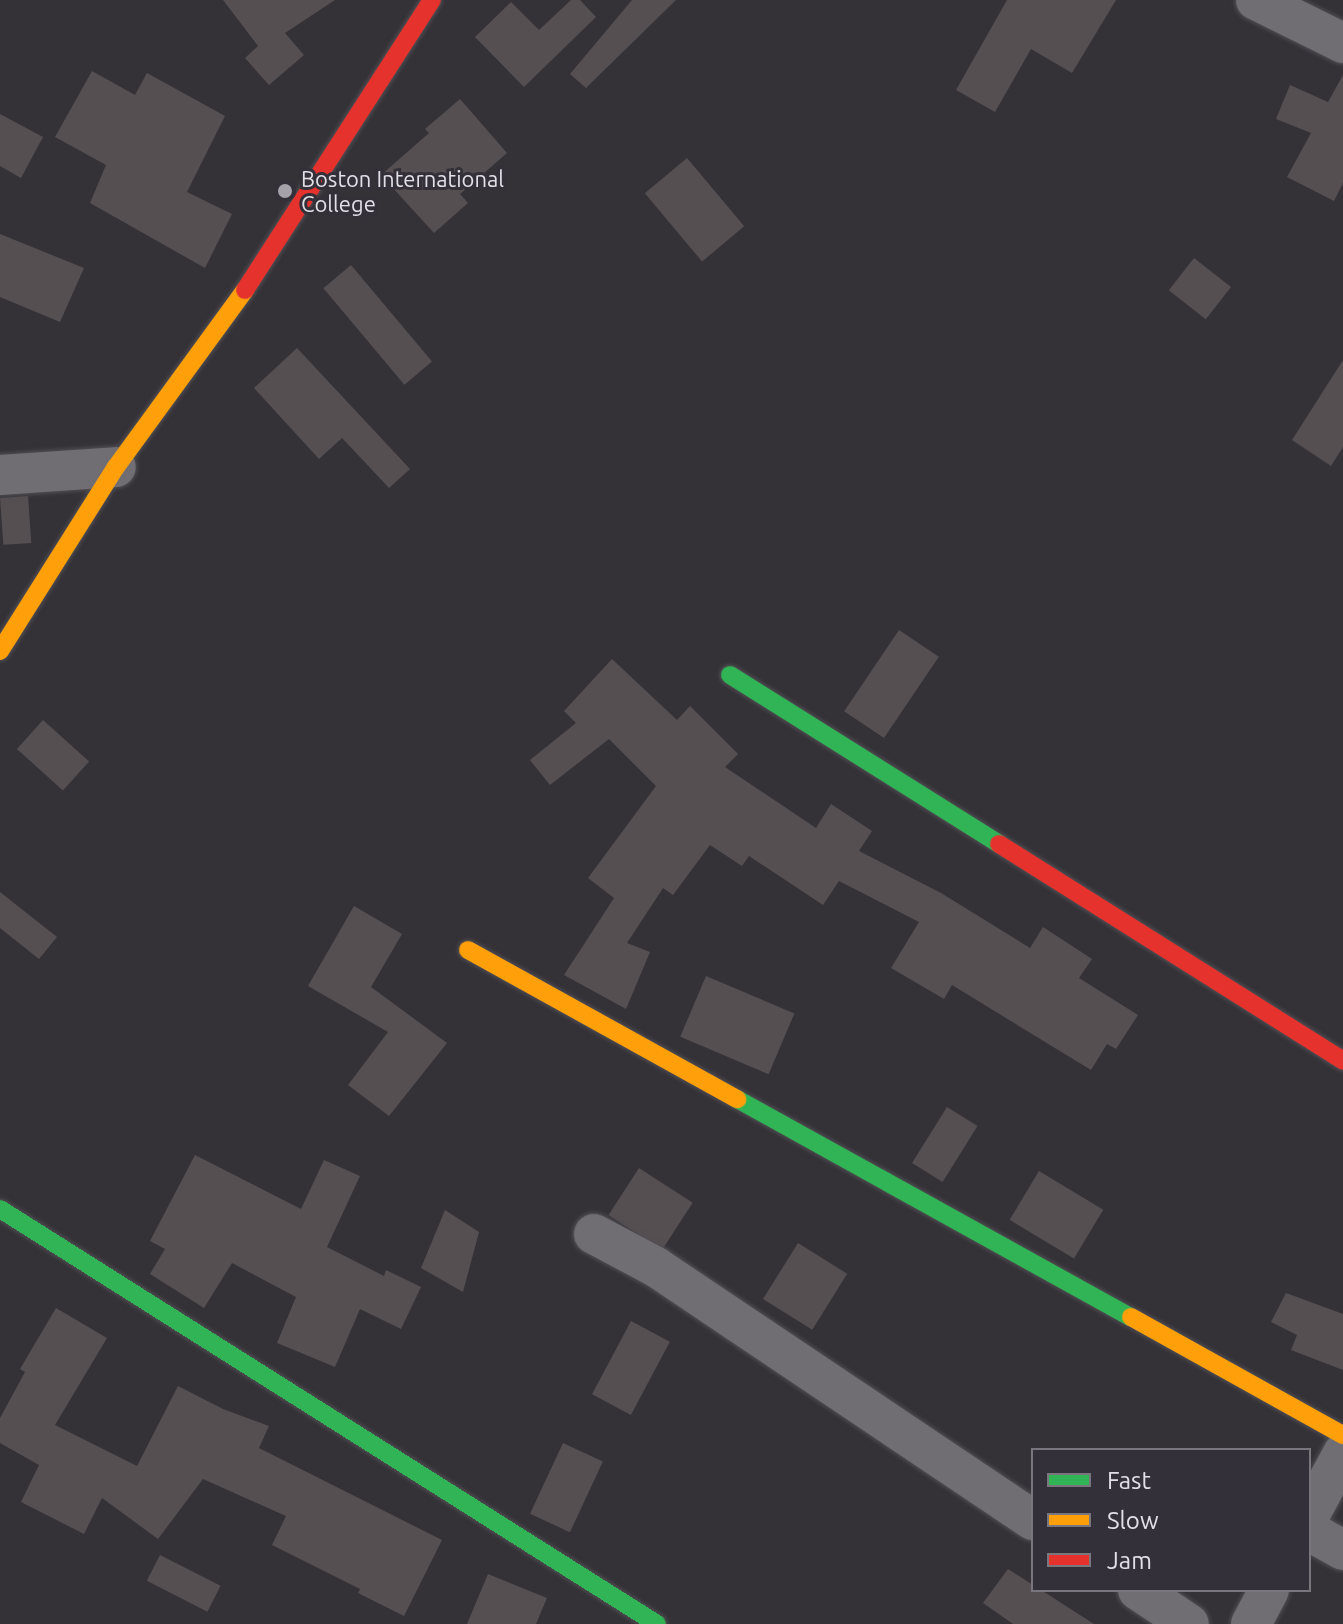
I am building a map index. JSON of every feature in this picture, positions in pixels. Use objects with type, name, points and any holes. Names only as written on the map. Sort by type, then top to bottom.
[{"type":"street","points":[[0,651],[116,467],[181,382],[255,275],[432,0]]},
{"type":"street","points":[[1256,0],[1343,43]]},
{"type":"street","points":[[0,475],[116,467]]},
{"type":"street","points":[[730,675],[1343,1061]]},
{"type":"street","points":[[468,950],[1343,1435]]},
{"type":"street","points":[[0,1209],[657,1624]]},
{"type":"street","points":[[594,1234],[656,1267],[1031,1519]]},
{"type":"street","points":[[1311,1512],[1343,1453]]},
{"type":"street","points":[[1311,1532],[1343,1550]]},
{"type":"street","points":[[1141,1592],[1189,1624]]},
{"type":"street","points":[[1251,1624],[1268,1592]]},
{"type":"building","points":[[223,0],[335,0],[285,33],[304,55],[269,85],[245,58],[258,46]]},
{"type":"building","points":[[571,0],[580,0],[596,17],[524,87],[475,37],[511,2],[539,30]]},
{"type":"building","points":[[632,0],[676,0],[586,88],[570,74]]},
{"type":"building","points":[[1007,0],[1116,0],[1072,73],[1031,49],[995,112],[956,90]]},
{"type":"building","points":[[92,71],[135,95],[147,73],[225,116],[187,192],[232,214],[205,268],[90,203],[106,165],[55,137]]},
{"type":"building","points":[[1343,75],[1343,183],[1334,201],[1287,177],[1311,133],[1276,119],[1290,85],[1328,102]]},
{"type":"building","points":[[460,99],[507,153],[460,194],[468,203],[434,233],[381,175],[429,133],[425,129]]},
{"type":"building","points":[[0,114],[43,137],[21,178],[0,166]]},
{"type":"building","points":[[687,158],[744,226],[702,262],[645,193]]},
{"type":"building","points":[[0,234],[84,268],[60,322],[0,297]]},
{"type":"building","points":[[1194,258],[1231,287],[1206,319],[1169,290]]},
{"type":"building","points":[[351,265],[432,362],[404,385],[323,288]]},
{"type":"building","points":[[297,348],[410,469],[389,488],[342,438],[319,459],[254,388]]},
{"type":"building","points":[[1343,360],[1343,447],[1331,466],[1292,440]]},
{"type":"building","points":[[28,496],[31,543],[3,545],[0,498]]},
{"type":"building","points":[[899,630],[939,657],[884,738],[844,711]]},
{"type":"building","points":[[612,659],[677,720],[690,706],[738,754],[725,767],[816,828],[831,804],[872,831],[859,851],[941,893],[1030,948],[1043,927],[1092,959],[1079,978],[1138,1015],[1116,1049],[1107,1044],[1091,1070],[952,985],[944,999],[891,968],[919,922],[839,881],[823,905],[749,856],[742,866],[710,845],[673,895],[663,888],[627,943],[650,952],[626,1009],[564,975],[614,898],[588,878],[656,786],[609,739],[550,785],[530,760],[576,723],[564,711]]},
{"type":"building","points":[[43,720],[89,761],[63,790],[17,749]]},
{"type":"building","points":[[0,892],[57,937],[39,959],[0,928]]},
{"type":"building","points":[[354,906],[402,934],[371,987],[447,1043],[389,1116],[348,1085],[388,1032],[308,986]]},
{"type":"building","points":[[706,976],[794,1014],[769,1074],[680,1037]]},
{"type":"building","points":[[947,1107],[978,1126],[943,1182],[912,1163]]},
{"type":"building","points":[[195,1155],[301,1209],[324,1160],[360,1176],[327,1247],[384,1276],[386,1270],[421,1287],[401,1329],[360,1309],[335,1367],[277,1343],[296,1297],[232,1263],[204,1308],[150,1274],[165,1249],[150,1241]]},
{"type":"building","points":[[639,1168],[693,1203],[662,1250],[609,1215]]},
{"type":"building","points":[[1039,1171],[1103,1210],[1074,1258],[1010,1220]]},
{"type":"building","points":[[445,1210],[479,1232],[463,1292],[421,1268]]},
{"type":"building","points":[[798,1243],[847,1274],[812,1330],[763,1299]]},
{"type":"building","points":[[1286,1293],[1343,1314],[1343,1370],[1291,1350],[1297,1335],[1271,1322]]},
{"type":"building","points":[[56,1308],[107,1338],[55,1425],[137,1466],[178,1386],[223,1409],[269,1426],[259,1448],[442,1540],[404,1616],[358,1593],[360,1589],[272,1545],[286,1516],[203,1479],[158,1539],[102,1498],[84,1534],[21,1502],[39,1465],[0,1443],[0,1418],[25,1372],[20,1369]]},
{"type":"building","points":[[631,1321],[670,1342],[631,1415],[592,1394]]},
{"type":"building","points":[[563,1443],[603,1462],[570,1532],[530,1514]]},
{"type":"building","points":[[160,1555],[221,1586],[207,1612],[147,1581]]},
{"type":"building","points":[[1008,1569],[1031,1584],[1031,1592],[1044,1592],[1094,1624],[1013,1624],[983,1603]]},
{"type":"building","points":[[488,1574],[547,1598],[536,1624],[467,1624]]},
{"type":"traffic: fast","points":[[730,675],[999,844]]},
{"type":"traffic: fast","points":[[737,1099],[1131,1317]]},
{"type":"traffic: fast","points":[[0,1209],[657,1624]]},
{"type":"traffic: slow","points":[[0,651],[116,467],[245,290]]},
{"type":"traffic: slow","points":[[468,950],[737,1099]]},
{"type":"traffic: slow","points":[[1131,1317],[1343,1435]]},
{"type":"traffic: jam","points":[[245,290],[432,0]]},
{"type":"traffic: jam","points":[[999,844],[1343,1061]]},
{"type":"place","name":"Boston International College","points":[[285,191]]}]
